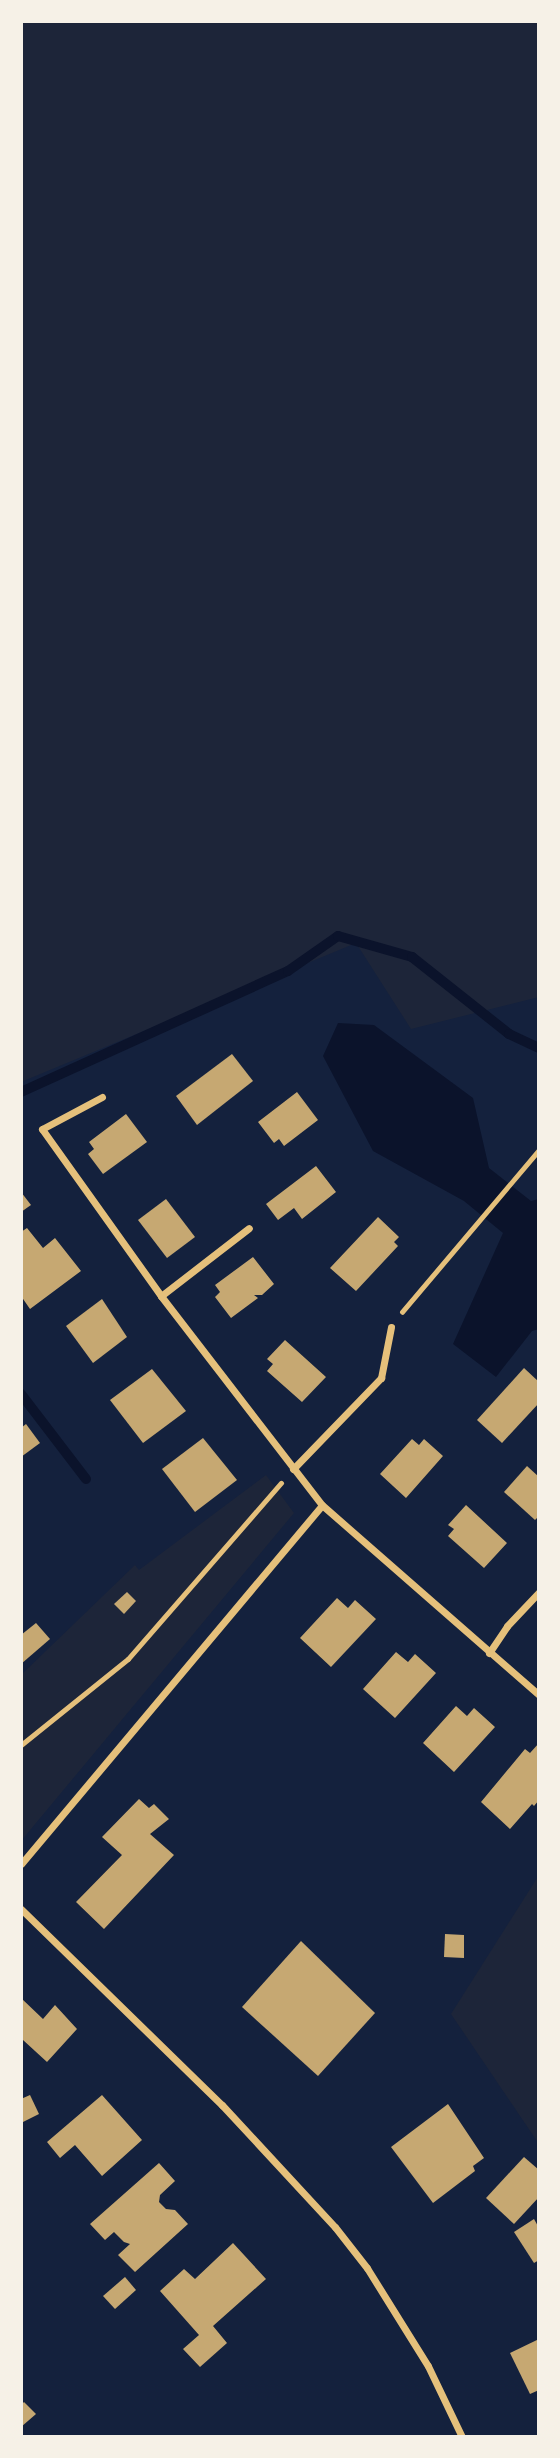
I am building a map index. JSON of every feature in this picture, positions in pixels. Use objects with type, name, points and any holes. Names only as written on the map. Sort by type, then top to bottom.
[{"type":"street","points":[[102,1097],[42,1129],[161,1296],[322,1505],[539,1695]]},
{"type":"street","points":[[161,1296],[250,1228]]},
{"type":"street","points":[[293,1469],[381,1378],[391,1327]]},
{"type":"street","points":[[21,1864],[322,1505]]},
{"type":"street","points":[[489,1653],[507,1626],[539,1591]]},
{"type":"street","points":[[21,1909],[222,2105],[335,2227],[367,2268],[428,2366],[462,2437]]},
{"type":"path","points":[[391,1327],[513,1177],[539,1150]]},
{"type":"path","points":[[21,1745],[128,1659],[293,1469]]},
{"type":"shaded area","points":[[21,21],[539,21],[539,997],[411,1029],[356,943],[21,1082]]},
{"type":"shaded area","points":[[338,1023],[374,1025],[473,1098],[489,1168],[531,1201],[539,1199],[539,1329],[532,1331],[496,1377],[453,1344],[503,1233],[464,1201],[373,1151],[323,1056]]},
{"type":"shaded area","points":[[266,1475],[294,1513],[21,1841],[21,1675],[135,1565],[139,1570]]},
{"type":"shaded area","points":[[539,1875],[539,2144],[451,2014]]},
{"type":"building","points":[[232,1054],[253,1081],[197,1125],[176,1096]]},
{"type":"building","points":[[297,1092],[318,1120],[284,1146],[279,1139],[274,1143],[258,1122]]},
{"type":"building","points":[[126,1114],[147,1142],[103,1174],[88,1154],[94,1149],[89,1142]]},
{"type":"building","points":[[316,1166],[336,1192],[302,1219],[294,1208],[278,1220],[266,1204]]},
{"type":"building","points":[[21,1192],[31,1205],[21,1212]]},
{"type":"building","points":[[166,1199],[195,1237],[167,1258],[138,1220]]},
{"type":"building","points":[[378,1217],[399,1237],[394,1242],[398,1246],[356,1291],[330,1268]]},
{"type":"building","points":[[27,1228],[43,1248],[55,1238],[81,1271],[30,1309],[21,1296],[21,1232]]},
{"type":"building","points":[[253,1257],[274,1284],[262,1295],[254,1295],[258,1298],[231,1318],[215,1297],[220,1292],[215,1285]]},
{"type":"building","points":[[102,1299],[127,1337],[93,1363],[66,1326]]},
{"type":"building","points":[[285,1340],[326,1377],[302,1402],[267,1371],[273,1364],[267,1359]]},
{"type":"building","points":[[524,1368],[539,1382],[539,1403],[502,1443],[477,1420]]},
{"type":"building","points":[[152,1369],[186,1411],[143,1443],[110,1400]]},
{"type":"building","points":[[26,1424],[40,1443],[21,1457],[21,1428]]},
{"type":"building","points":[[203,1438],[237,1480],[195,1512],[162,1469]]},
{"type":"building","points":[[412,1439],[419,1445],[424,1439],[443,1456],[406,1498],[380,1474]]},
{"type":"building","points":[[527,1466],[539,1477],[539,1516],[535,1520],[504,1492]]},
{"type":"building","points":[[466,1505],[507,1543],[484,1568],[448,1536],[454,1529],[448,1525]]},
{"type":"building","points":[[127,1592],[136,1601],[124,1614],[114,1604]]},
{"type":"building","points":[[337,1598],[348,1608],[355,1600],[376,1619],[331,1667],[300,1638]]},
{"type":"building","points":[[36,1623],[50,1639],[21,1664],[21,1635]]},
{"type":"building","points":[[396,1652],[408,1662],[415,1654],[436,1673],[395,1718],[363,1689]]},
{"type":"building","points":[[456,1706],[467,1716],[474,1708],[495,1727],[454,1772],[423,1743]]},
{"type":"building","points":[[539,1743],[539,1800],[534,1806],[532,1804],[510,1829],[481,1802],[525,1749],[530,1753]]},
{"type":"building","points":[[139,1799],[149,1808],[154,1804],[169,1819],[150,1834],[174,1855],[104,1929],[76,1902],[122,1855],[102,1837]]},
{"type":"building","points":[[445,1934],[464,1935],[464,1958],[444,1957]]},
{"type":"building","points":[[301,1941],[375,2013],[318,2076],[242,2007]]},
{"type":"building","points":[[21,1998],[43,2019],[55,2005],[77,2029],[47,2062],[23,2040],[21,2042]]},
{"type":"building","points":[[30,2095],[39,2114],[21,2123],[21,2099]]},
{"type":"building","points":[[102,2095],[142,2140],[102,2176],[75,2145],[60,2158],[47,2142]]},
{"type":"building","points":[[448,2104],[484,2158],[473,2166],[475,2171],[433,2203],[391,2147]]},
{"type":"building","points":[[524,2157],[539,2170],[539,2197],[514,2224],[486,2198]]},
{"type":"building","points":[[159,2163],[175,2181],[160,2195],[159,2202],[166,2209],[175,2210],[188,2224],[135,2272],[118,2255],[130,2244],[114,2232],[105,2240],[90,2224]]},
{"type":"building","points":[[534,2219],[539,2228],[539,2260],[534,2263],[514,2232]]},
{"type":"building","points":[[233,2243],[266,2279],[213,2326],[227,2343],[200,2367],[183,2349],[199,2335],[160,2291],[184,2269],[195,2279]]},
{"type":"building","points":[[125,2277],[136,2290],[115,2309],[103,2296]]},
{"type":"building","points":[[539,2339],[539,2390],[530,2394],[510,2353]]},
{"type":"building","points":[[24,2402],[36,2414],[21,2427],[21,2405]]},
{"type":"waterway","points":[[21,1092],[288,971],[338,936],[412,957],[509,1034],[539,1048]]},
{"type":"waterway","points":[[21,1394],[86,1479]]}]
